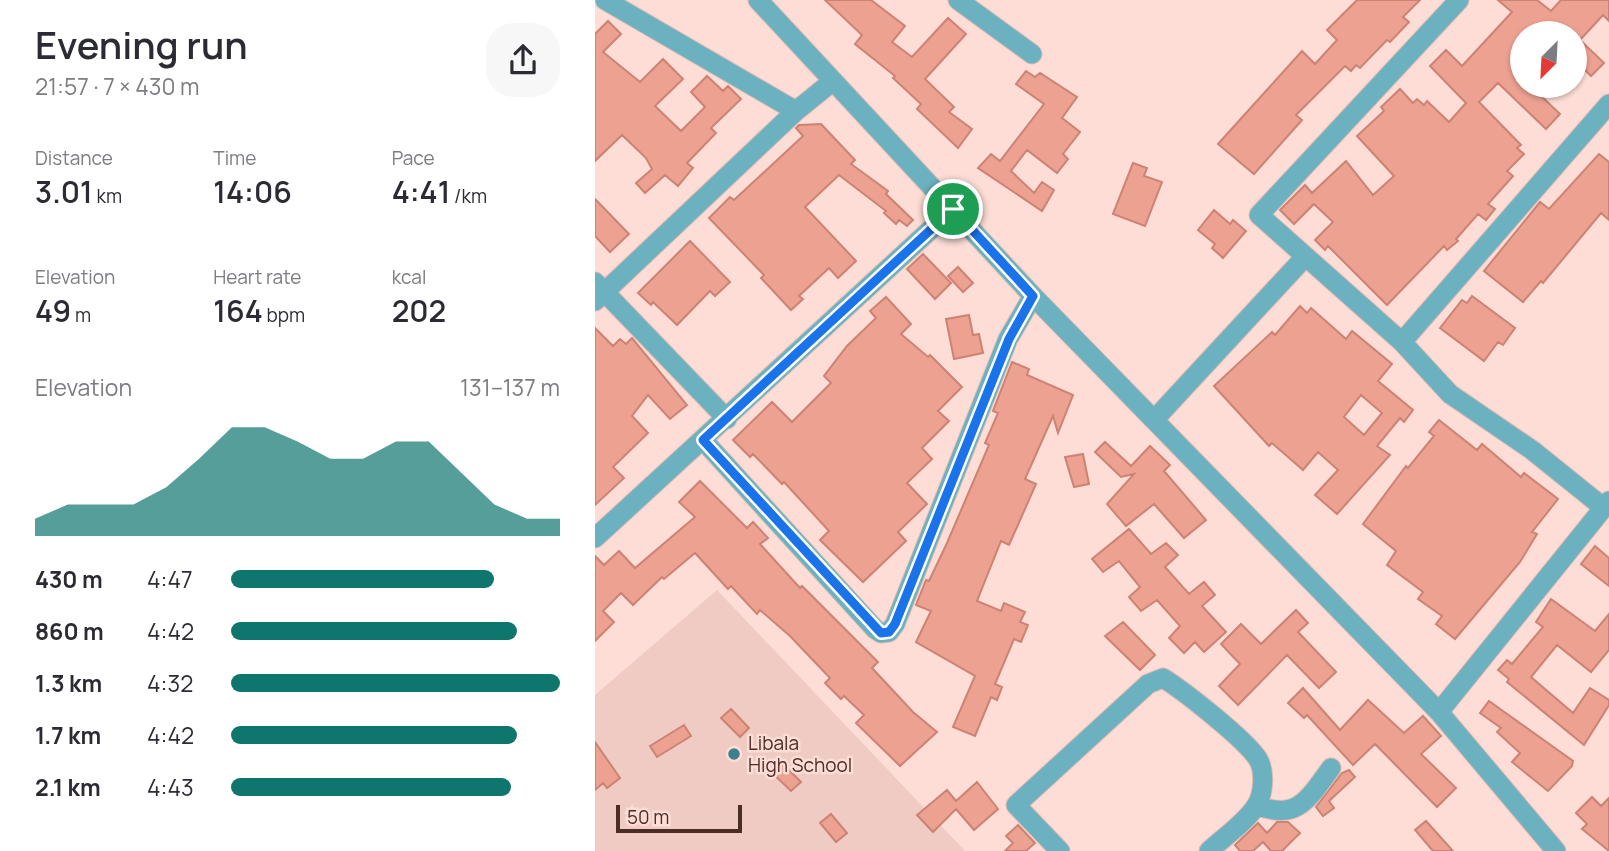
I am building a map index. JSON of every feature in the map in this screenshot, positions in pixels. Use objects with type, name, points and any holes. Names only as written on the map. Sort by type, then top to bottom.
[{"type":"street","points":[[605,0],[796,111]]},
{"type":"street","points":[[758,0],[1033,296],[1439,712],[1556,851]]},
{"type":"street","points":[[958,0],[1032,54]]},
{"type":"street","points":[[1439,712],[1606,505],[1450,394],[1402,342],[1304,258],[1259,215],[1459,0]]},
{"type":"street","points":[[727,419],[598,292],[796,111],[833,81]]},
{"type":"street","points":[[1402,342],[1609,104]]},
{"type":"street","points":[[596,535],[727,419],[953,209]]},
{"type":"street","points":[[1154,420],[1304,258]]},
{"type":"street","points":[[703,440],[875,629],[881,633],[889,632],[895,624],[1009,339],[1033,296]]},
{"type":"street","points":[[1060,851],[1016,805],[1154,680],[1163,678],[1258,759],[1263,788],[1257,805],[1209,851]]},
{"type":"street","points":[[1257,805],[1275,813],[1289,812],[1301,804],[1331,768]]},
{"type":"shaded area","name":"Libala High School","points":[[717,590],[965,851],[595,851],[595,695]]},
{"type":"building","points":[[825,0],[871,0],[905,26],[892,42],[912,57],[948,18],[966,34],[925,79],[954,107],[949,112],[972,129],[958,148],[917,109],[921,104],[893,78],[895,76],[855,44],[862,35]]},
{"type":"building","points":[[1357,0],[1420,0],[1403,17],[1409,22],[1390,42],[1387,40],[1360,68],[1356,65],[1351,71],[1345,66],[1296,115],[1302,120],[1254,174],[1218,144],[1302,51],[1315,64],[1337,40],[1327,30]]},
{"type":"building","points":[[1498,0],[1537,0],[1551,11],[1561,0],[1609,0],[1609,21],[1603,15],[1587,32],[1587,21],[1510,21],[1510,94],[1498,83],[1479,102],[1521,145],[1517,148],[1524,154],[1507,171],[1513,176],[1488,204],[1495,209],[1486,220],[1478,214],[1456,239],[1458,241],[1447,250],[1444,246],[1387,305],[1328,246],[1325,250],[1315,240],[1333,222],[1314,204],[1294,224],[1280,210],[1305,185],[1312,193],[1346,161],[1373,195],[1394,176],[1357,136],[1384,111],[1381,107],[1400,89],[1413,103],[1417,99],[1424,105],[1427,101],[1449,122],[1466,103],[1430,66],[1446,50],[1462,66],[1512,12]]},
{"type":"building","points":[[608,21],[621,34],[603,52],[640,82],[663,59],[683,79],[655,106],[681,131],[705,107],[691,92],[707,76],[723,91],[728,86],[741,99],[711,128],[716,133],[687,163],[693,168],[678,186],[665,175],[645,193],[636,183],[652,169],[646,158],[622,135],[595,161],[595,34]]},
{"type":"building","points":[[1587,47],[1604,63],[1591,76],[1587,72]]},
{"type":"building","points":[[1026,71],[1035,77],[1040,73],[1077,97],[1062,118],[1080,132],[1063,154],[1068,159],[1057,173],[1027,150],[1011,171],[1034,193],[1042,182],[1054,190],[1042,211],[978,168],[991,154],[1000,161],[1044,104],[1016,84]]},
{"type":"building","points":[[1514,98],[1543,98],[1560,114],[1546,129]]},
{"type":"building","points":[[821,124],[855,160],[851,164],[888,191],[886,194],[913,220],[907,226],[899,220],[896,224],[884,213],[886,211],[839,175],[805,207],[856,261],[838,278],[829,268],[799,296],[803,299],[791,310],[761,278],[764,275],[709,218],[730,197],[734,200],[803,136],[796,128],[799,125]]},
{"type":"building","points":[[1599,154],[1609,162],[1609,220],[1601,213],[1543,283],[1541,281],[1523,302],[1484,271],[1540,202],[1549,209]]},
{"type":"building","points":[[1133,163],[1147,168],[1144,176],[1162,182],[1145,226],[1113,214]]},
{"type":"building","points":[[595,199],[629,234],[610,252],[595,236]]},
{"type":"building","points":[[1214,210],[1230,224],[1233,220],[1246,231],[1223,258],[1212,248],[1215,244],[1198,230]]},
{"type":"building","points":[[690,241],[730,282],[715,296],[710,291],[677,325],[653,302],[651,305],[638,293]]},
{"type":"building","points":[[923,254],[951,283],[935,299],[907,269]]},
{"type":"building","points":[[958,267],[973,283],[963,292],[948,276]]},
{"type":"building","points":[[1472,296],[1515,328],[1503,345],[1498,342],[1484,361],[1440,328],[1462,300],[1467,303]]},
{"type":"building","points":[[886,297],[911,324],[901,334],[928,357],[930,355],[962,387],[938,411],[949,421],[922,448],[932,459],[907,483],[927,504],[898,532],[906,541],[863,582],[820,540],[829,531],[784,482],[782,484],[753,454],[750,457],[733,440],[772,402],[792,422],[831,383],[824,376],[847,346],[876,318],[870,311]]},
{"type":"building","points":[[1300,306],[1307,313],[1311,308],[1346,339],[1352,331],[1392,364],[1378,381],[1413,410],[1404,422],[1400,418],[1377,446],[1390,455],[1337,514],[1315,495],[1338,470],[1318,452],[1303,470],[1272,443],[1269,446],[1214,386],[1272,332],[1275,335]],"holes":[[[1361,395],[1382,413],[1364,435],[1344,417]]]},
{"type":"building","points":[[969,315],[973,335],[979,334],[983,353],[954,359],[946,319]]},
{"type":"building","points":[[595,328],[613,346],[620,339],[626,344],[632,338],[687,405],[670,419],[648,395],[632,416],[648,433],[613,467],[624,478],[595,505]]},
{"type":"building","points":[[1012,362],[1029,369],[1027,375],[1073,395],[1058,433],[1053,416],[1025,479],[1036,484],[1009,545],[1001,541],[977,601],[1001,611],[1004,603],[1025,612],[1020,622],[1028,625],[1021,642],[1014,639],[995,684],[1002,687],[997,700],[991,697],[975,736],[953,727],[975,676],[916,642],[931,611],[916,605],[926,580],[929,581],[947,543],[989,445],[985,443],[998,413],[993,411]]},
{"type":"building","points":[[1439,420],[1477,450],[1482,444],[1521,477],[1524,473],[1558,499],[1532,532],[1537,534],[1520,562],[1455,639],[1436,624],[1442,616],[1418,599],[1423,592],[1387,565],[1396,551],[1363,524],[1406,466],[1408,468],[1434,436],[1429,432]]},
{"type":"building","points":[[1105,442],[1131,466],[1150,446],[1170,465],[1164,471],[1206,520],[1184,538],[1154,504],[1126,526],[1107,504],[1134,474],[1121,477],[1095,452]]},
{"type":"building","points":[[1083,454],[1089,484],[1074,487],[1065,457]]},
{"type":"building","points":[[700,481],[747,528],[753,522],[768,538],[760,544],[800,588],[802,586],[878,662],[872,668],[913,712],[937,732],[900,766],[856,723],[864,715],[844,696],[841,699],[825,683],[830,678],[790,636],[760,610],[757,614],[731,586],[728,589],[695,553],[664,579],[662,577],[633,605],[621,593],[603,611],[614,622],[595,641],[595,556],[604,565],[619,551],[635,568],[695,517],[679,502]]},
{"type":"building","points":[[1129,529],[1151,554],[1166,543],[1178,555],[1165,567],[1189,594],[1204,582],[1215,595],[1202,606],[1226,632],[1204,652],[1195,642],[1184,653],[1169,638],[1180,626],[1157,600],[1141,611],[1129,597],[1140,587],[1119,561],[1103,572],[1092,559]]},
{"type":"building","points":[[1595,546],[1609,558],[1609,586],[1581,564]]},
{"type":"building","points":[[1551,599],[1595,631],[1609,614],[1609,650],[1591,672],[1557,645],[1531,677],[1573,713],[1590,688],[1609,700],[1609,705],[1584,745],[1507,682],[1509,679],[1498,670],[1507,660],[1512,664],[1543,627],[1536,622]]},
{"type":"building","points":[[1296,610],[1308,623],[1298,632],[1336,672],[1319,688],[1287,655],[1238,705],[1219,686],[1240,664],[1221,644],[1241,624],[1261,644]]},
{"type":"building","points":[[1123,622],[1155,655],[1140,670],[1105,636]]},
{"type":"building","points":[[1303,688],[1340,730],[1368,700],[1404,733],[1423,716],[1441,736],[1421,754],[1456,788],[1437,807],[1375,744],[1353,765],[1307,715],[1304,718],[1288,703]]},
{"type":"building","points":[[1489,701],[1573,761],[1572,766],[1548,791],[1512,762],[1520,753],[1497,732],[1501,728],[1480,713]]},
{"type":"building","points":[[731,709],[749,728],[740,737],[721,718]]},
{"type":"building","points":[[684,725],[691,736],[657,757],[650,746]]},
{"type":"building","points":[[595,742],[620,778],[607,788],[603,783],[595,790]]},
{"type":"building","points":[[780,761],[801,782],[791,791],[770,771]]},
{"type":"building","points":[[1349,770],[1355,777],[1329,801],[1334,808],[1323,816],[1316,807],[1342,773]]},
{"type":"building","points":[[977,782],[998,809],[974,830],[956,809],[933,832],[917,815],[947,790],[956,801]]},
{"type":"building","points":[[1592,797],[1601,806],[1609,798],[1609,851],[1582,829],[1587,824],[1576,813]]},
{"type":"building","points":[[831,814],[847,833],[836,842],[820,823]]},
{"type":"building","points":[[1426,821],[1453,851],[1433,851],[1415,830]]},
{"type":"building","points":[[1277,822],[1288,822],[1300,833],[1282,851],[1271,851],[1263,842],[1253,851],[1240,851],[1235,845],[1258,823],[1267,833]]},
{"type":"building","points":[[1018,825],[1035,843],[1026,851],[1005,851],[1013,843],[1006,836]]},
{"type":"place","name":"Libala High School","points":[[734,754]]},
{"type":"route","points":[[953,209],[1033,296],[1009,339],[895,624],[889,632],[881,633],[703,440],[953,209]]}]
